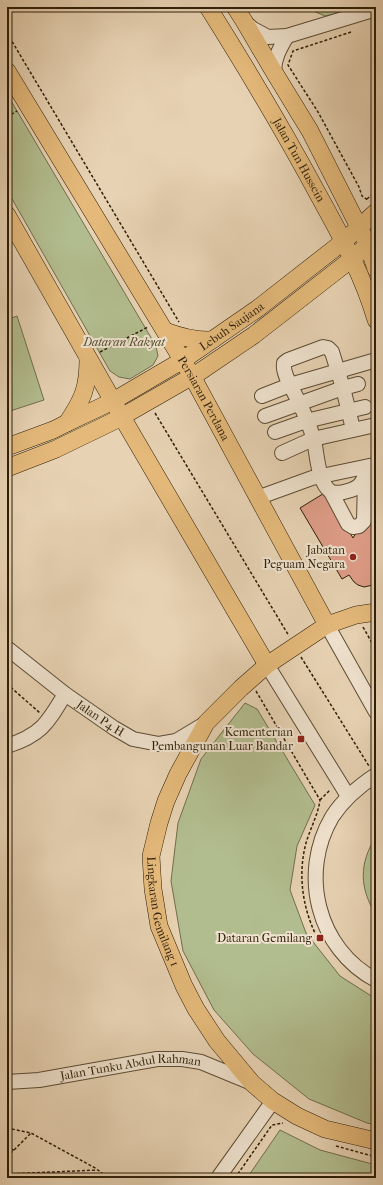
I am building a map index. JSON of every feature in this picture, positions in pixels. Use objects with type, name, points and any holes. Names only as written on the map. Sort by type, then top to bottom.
[{"type":"main road","name":"Jalan Tun Hussein","points":[[208,7],[287,136],[344,241],[368,294],[376,320]]},
{"type":"main road","name":"Jalan Tun Hussein","points":[[235,7],[310,131],[358,228],[372,242],[376,269]]},
{"type":"main road","name":"Persiaran Perdana","points":[[7,71],[183,360],[327,625]]},
{"type":"main road","name":"Lebuh Saujana","points":[[7,447],[53,430],[113,401],[183,360],[257,309],[344,241],[358,228],[371,207]]},
{"type":"main road","points":[[7,215],[134,438],[267,664]]},
{"type":"main road","name":"Lebuh Saujana","points":[[7,468],[56,449],[96,430],[122,417],[192,376],[254,335],[372,242]]},
{"type":"main road","points":[[162,326],[180,337],[198,341],[212,340]]},
{"type":"main road","points":[[204,399],[222,357]]},
{"type":"main road","points":[[67,423],[79,405],[86,390],[88,358]]},
{"type":"main road","points":[[96,430],[116,432],[134,438]]},
{"type":"main road","name":"Lingkaran Gemilang 1","points":[[376,612],[356,615],[327,625],[267,664],[206,723],[178,774],[166,801],[151,856],[153,889],[159,926],[184,986],[196,1009],[217,1041],[252,1083],[273,1100],[297,1116],[325,1129],[376,1141]]},
{"type":"street","points":[[244,21],[253,29],[268,37],[287,36],[376,8]]},
{"type":"street","points":[[274,72],[276,54],[287,36]]},
{"type":"street","points":[[353,429],[338,370],[332,352],[328,348],[323,347],[288,360],[284,363],[290,385],[313,438],[321,476],[348,524],[353,527],[359,526],[364,521],[369,470]]},
{"type":"street","points":[[262,396],[290,385],[376,360]]},
{"type":"street","points":[[266,416],[299,403],[358,384]]},
{"type":"street","points":[[275,432],[306,420],[365,407]]},
{"type":"street","points":[[282,453],[313,438],[371,426]]},
{"type":"street","points":[[257,498],[312,478],[369,470]]},
{"type":"street","points":[[331,492],[338,494],[353,490],[359,486],[369,470]]},
{"type":"street","name":"Persiaran Perdana","points":[[327,625],[376,712]]},
{"type":"street","name":"Jalan P4 H","points":[[7,648],[65,694],[114,728],[133,739],[159,744],[176,741],[206,723]]},
{"type":"street","points":[[267,664],[348,796]]},
{"type":"street","points":[[7,746],[35,734],[49,720],[65,694]]},
{"type":"street","points":[[376,775],[348,796],[333,816],[322,840],[316,865],[316,890],[321,916],[332,939],[347,959],[367,976],[376,980]]},
{"type":"street","name":"Jalan Tunku Abdul Rahman","points":[[7,1082],[39,1080],[157,1059],[182,1058],[201,1062],[252,1083]]},
{"type":"street","points":[[218,1178],[273,1100]]},
{"type":"path","points":[[351,32],[293,51],[288,66],[318,112],[359,187],[362,196],[371,207]]},
{"type":"path","points":[[7,117],[19,110]]},
{"type":"path","points":[[371,207],[376,191]]},
{"type":"path","points":[[88,358],[162,326],[174,313]]},
{"type":"path","points":[[148,401],[295,647],[376,775]]},
{"type":"path","points":[[356,615],[376,650]]},
{"type":"path","points":[[250,680],[320,800]]},
{"type":"path","points":[[7,684],[49,720]]},
{"type":"path","points":[[316,934],[308,918],[301,879],[306,845],[320,800],[333,787]]},
{"type":"path","points":[[235,1178],[272,1125],[285,1122]]},
{"type":"path","points":[[7,1128],[31,1133],[98,1170],[108,1178]]},
{"type":"path","points":[[7,1157],[31,1133]]},
{"type":"path","points":[[332,1144],[376,1157]]},
{"type":"path","points":[[7,1148],[14,1150]]},
{"type":"path","points":[[7,1174],[98,1170]]},
{"type":"green space","points":[[304,7],[337,7],[336,14],[325,16]]},
{"type":"green space","name":"Dataran Rakyat","points":[[7,94],[156,346],[158,356],[153,365],[130,379],[119,377],[110,371],[7,190]]},
{"type":"green space","points":[[17,316],[44,400],[7,412],[7,320]]},
{"type":"green space","points":[[245,703],[257,709],[315,805],[297,846],[290,890],[306,933],[340,976],[376,999],[376,1125],[367,1123],[309,1099],[253,1054],[214,1010],[183,951],[171,881],[178,823],[201,759]]},
{"type":"green space","points":[[376,836],[376,915],[366,895],[363,876],[366,856]]},
{"type":"green space","points":[[280,1130],[320,1150],[376,1165],[376,1178],[247,1178]]},
{"type":"building","points":[[376,490],[376,520],[372,491]]},
{"type":"building","name":"Jabatan Peguam Negara","points":[[326,492],[353,538],[356,533],[370,522],[376,520],[376,593],[374,593],[373,585],[364,587],[358,585],[349,575],[342,579],[300,508]]},
{"type":"place","name":"Jabatan Peguam Negara","points":[[353,557]]},
{"type":"place","name":"Kementerian Pembangunan Luar Bandar","points":[[301,739]]},
{"type":"place","name":"Dataran Gemilang","points":[[320,938]]}]
